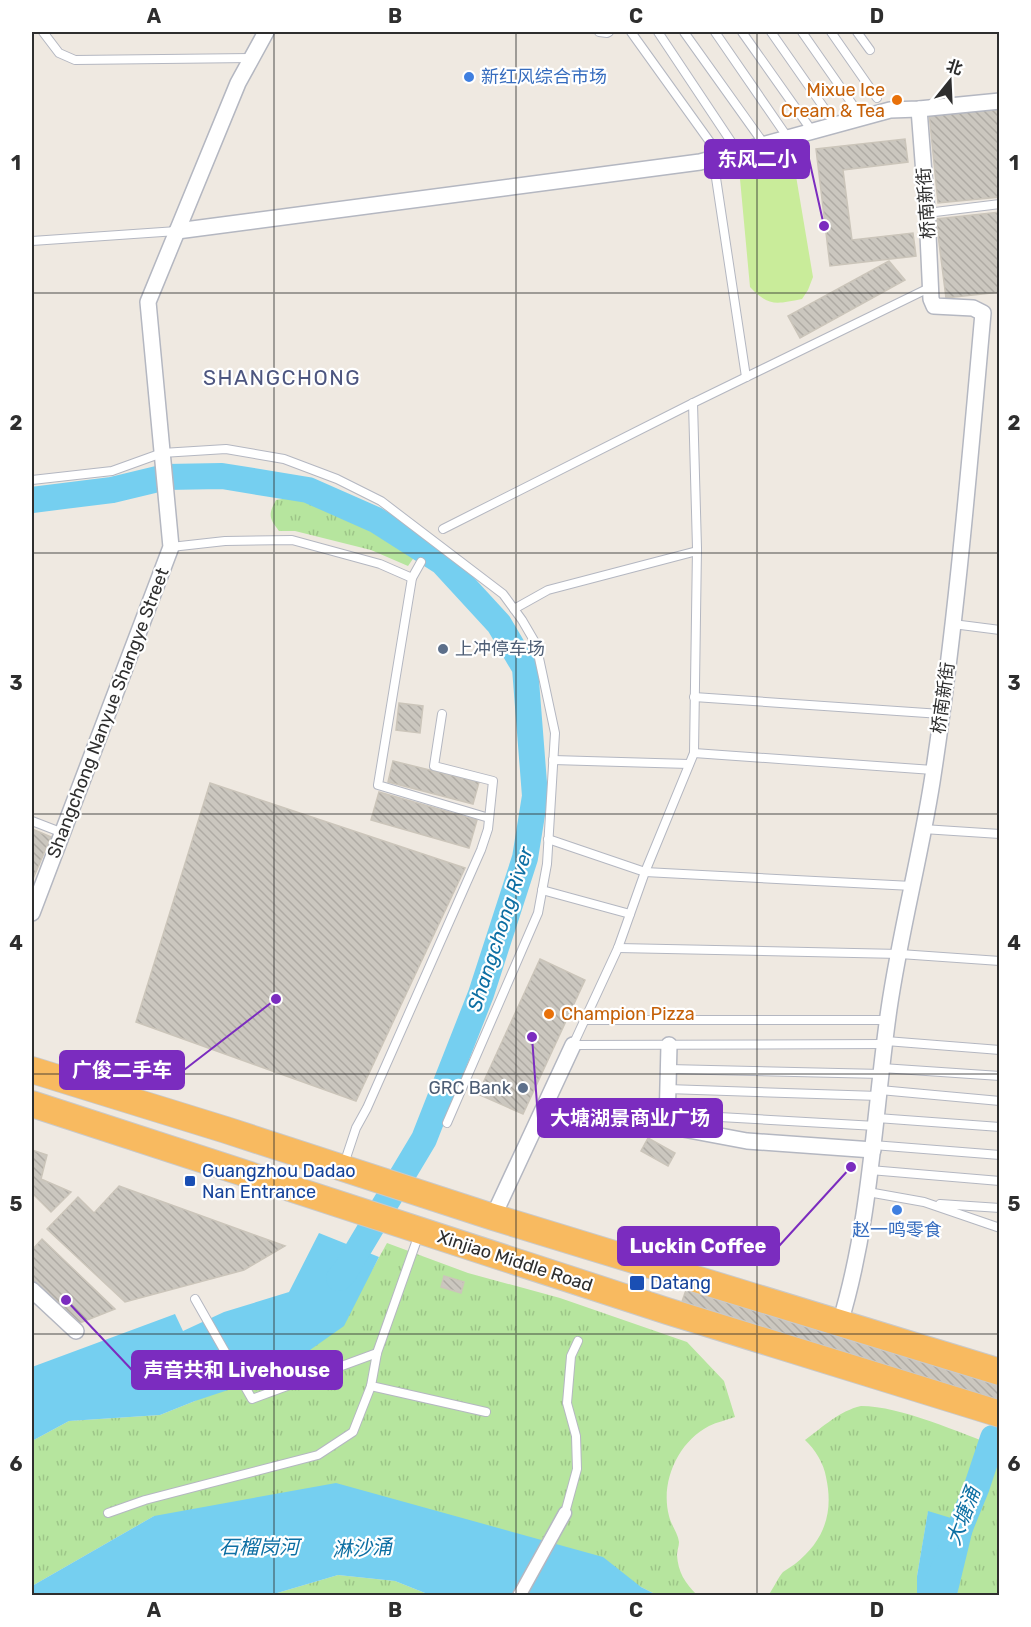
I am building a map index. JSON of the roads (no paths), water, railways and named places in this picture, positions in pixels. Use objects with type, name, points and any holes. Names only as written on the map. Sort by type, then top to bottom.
[{"type":"highway","name":"Xinjiao Middle Road","points":[[32,1070],[350,1169],[493,1217],[999,1372]]},
{"type":"highway","name":"Xinjiao Middle Road","points":[[32,1104],[667,1311],[999,1414]]},
{"type":"street","points":[[171,547],[148,302],[238,83],[266,32]]},
{"type":"street","points":[[177,231],[700,162],[891,110],[999,101]]},
{"type":"street","name":"桥南新街","points":[[840,1323],[847,1300],[868,1192],[888,1020],[923,829],[941,714],[963,546],[983,313],[973,308],[934,306],[931,299],[919,109]]},
{"type":"street","name":"Shangchong Nanyue Shangye Street","points":[[32,913],[171,547]]},
{"type":"street","points":[[493,1217],[573,1045]]},
{"type":"street","points":[[669,1045],[667,1126],[747,1141],[873,1148]]},
{"type":"street","points":[[32,1290],[75,1331]]},
{"type":"street","points":[[519,1596],[565,1513]]},
{"type":"lane","points":[[43,32],[59,53],[75,60],[251,58]]},
{"type":"lane","points":[[599,32],[609,32]]},
{"type":"lane","points":[[631,32],[716,157],[746,377]]},
{"type":"lane","points":[[658,32],[738,152]]},
{"type":"lane","points":[[684,32],[764,144]]},
{"type":"lane","points":[[715,32],[788,138]]},
{"type":"lane","points":[[742,32],[812,131]]},
{"type":"lane","points":[[771,32],[836,124]]},
{"type":"lane","points":[[802,32],[862,117]]},
{"type":"lane","points":[[831,32],[876,98]]},
{"type":"lane","points":[[857,32],[870,50]]},
{"type":"lane","points":[[927,213],[999,204]]},
{"type":"lane","points":[[32,241],[177,231]]},
{"type":"lane","points":[[443,530],[693,403],[931,287]]},
{"type":"lane","points":[[693,403],[697,551],[694,753],[645,872],[618,948],[573,1045],[885,1043],[999,1050]]},
{"type":"lane","points":[[32,480],[112,471],[162,453],[226,449],[284,459],[337,479],[381,501],[502,594],[514,609],[536,644],[555,733],[542,890],[538,914],[447,1123]]},
{"type":"lane","points":[[171,547],[225,541],[292,540],[380,564],[412,578]]},
{"type":"lane","points":[[514,609],[548,590],[697,551]]},
{"type":"lane","points":[[421,562],[412,578],[378,785],[489,818]]},
{"type":"lane","points":[[953,624],[999,630]]},
{"type":"lane","points":[[694,697],[941,714]]},
{"type":"lane","points":[[350,1169],[356,1128],[372,1097],[481,850],[489,818],[493,781],[434,766],[442,714]]},
{"type":"lane","points":[[694,753],[933,770]]},
{"type":"lane","points":[[553,760],[689,764]]},
{"type":"lane","points":[[32,821],[63,833]]},
{"type":"lane","points":[[923,829],[999,834]]},
{"type":"lane","points":[[548,838],[645,872],[912,886]]},
{"type":"lane","points":[[542,890],[630,914]]},
{"type":"lane","points":[[618,948],[900,954],[999,961]]},
{"type":"lane","points":[[585,1020],[888,1020]]},
{"type":"lane","points":[[668,1069],[881,1082],[999,1101]]},
{"type":"lane","points":[[667,1089],[999,1076]]},
{"type":"lane","points":[[666,1114],[999,1127]]},
{"type":"lane","points":[[873,1148],[999,1155]]},
{"type":"lane","points":[[870,1170],[999,1181]]},
{"type":"lane","points":[[868,1192],[929,1204],[999,1228]]},
{"type":"lane","points":[[929,1204],[999,1208]]},
{"type":"lane","points":[[108,1513],[145,1500],[318,1455],[353,1432],[371,1386],[377,1353],[410,1227]]},
{"type":"lane","points":[[196,1301],[252,1399],[377,1353]]},
{"type":"lane","points":[[565,1513],[577,1469],[576,1436],[567,1403],[571,1356],[578,1341]]},
{"type":"lane","points":[[371,1386],[486,1412]]},
{"type":"water","points":[[319,1233],[379,1257],[344,1326],[276,1374],[160,1415],[69,1421],[32,1441],[32,1367],[175,1314],[183,1331],[224,1312],[289,1292]]},
{"type":"water","name":"石榴岗河","points":[[336,1483],[603,1557],[641,1587],[657,1595],[430,1595],[395,1581],[338,1575],[267,1596],[32,1596],[32,1586],[154,1516]]},
{"type":"water","points":[[928,1511],[974,1525],[957,1595],[917,1595],[917,1576]]},
{"type":"waterway","name":"Shangchong River","points":[[32,500],[112,490],[166,477],[222,476],[308,490],[376,520],[442,562],[499,624],[525,668],[535,796],[525,858],[481,994],[424,1139],[339,1278]]},
{"type":"waterway","name":"大塘涌","points":[[938,1596],[938,1582],[977,1486],[993,1438]]},
{"type":"place","name":"新红风综合市场","points":[[469,77]]},
{"type":"place","name":"Mixue Ice Cream & Tea","points":[[897,100]]},
{"type":"place","name":"东风二小","points":[[824,226]]},
{"type":"place","name":"上冲停车场","points":[[443,649]]},
{"type":"place","name":"广俊二手车","points":[[276,999]]},
{"type":"place","name":"Champion Pizza","points":[[549,1014]]},
{"type":"place","name":"大塘湖景商业广场","points":[[532,1037]]},
{"type":"place","name":"GRC Bank","points":[[523,1088]]},
{"type":"place","name":"Luckin Coffee","points":[[851,1167]]},
{"type":"place","name":"Guangzhou Dadao Nan Entrance","points":[[190,1181]]},
{"type":"place","name":"赵一鸣零食","points":[[897,1210]]},
{"type":"place","name":"Datang","points":[[637,1283]]},
{"type":"place","name":"声音共和 Livehouse","points":[[66,1300]]},
{"type":"district","name":"SHANGCHONG","points":[[282,377]]},
{"type":"water label","name":"淋沙涌","points":[[362,1548]]}]
